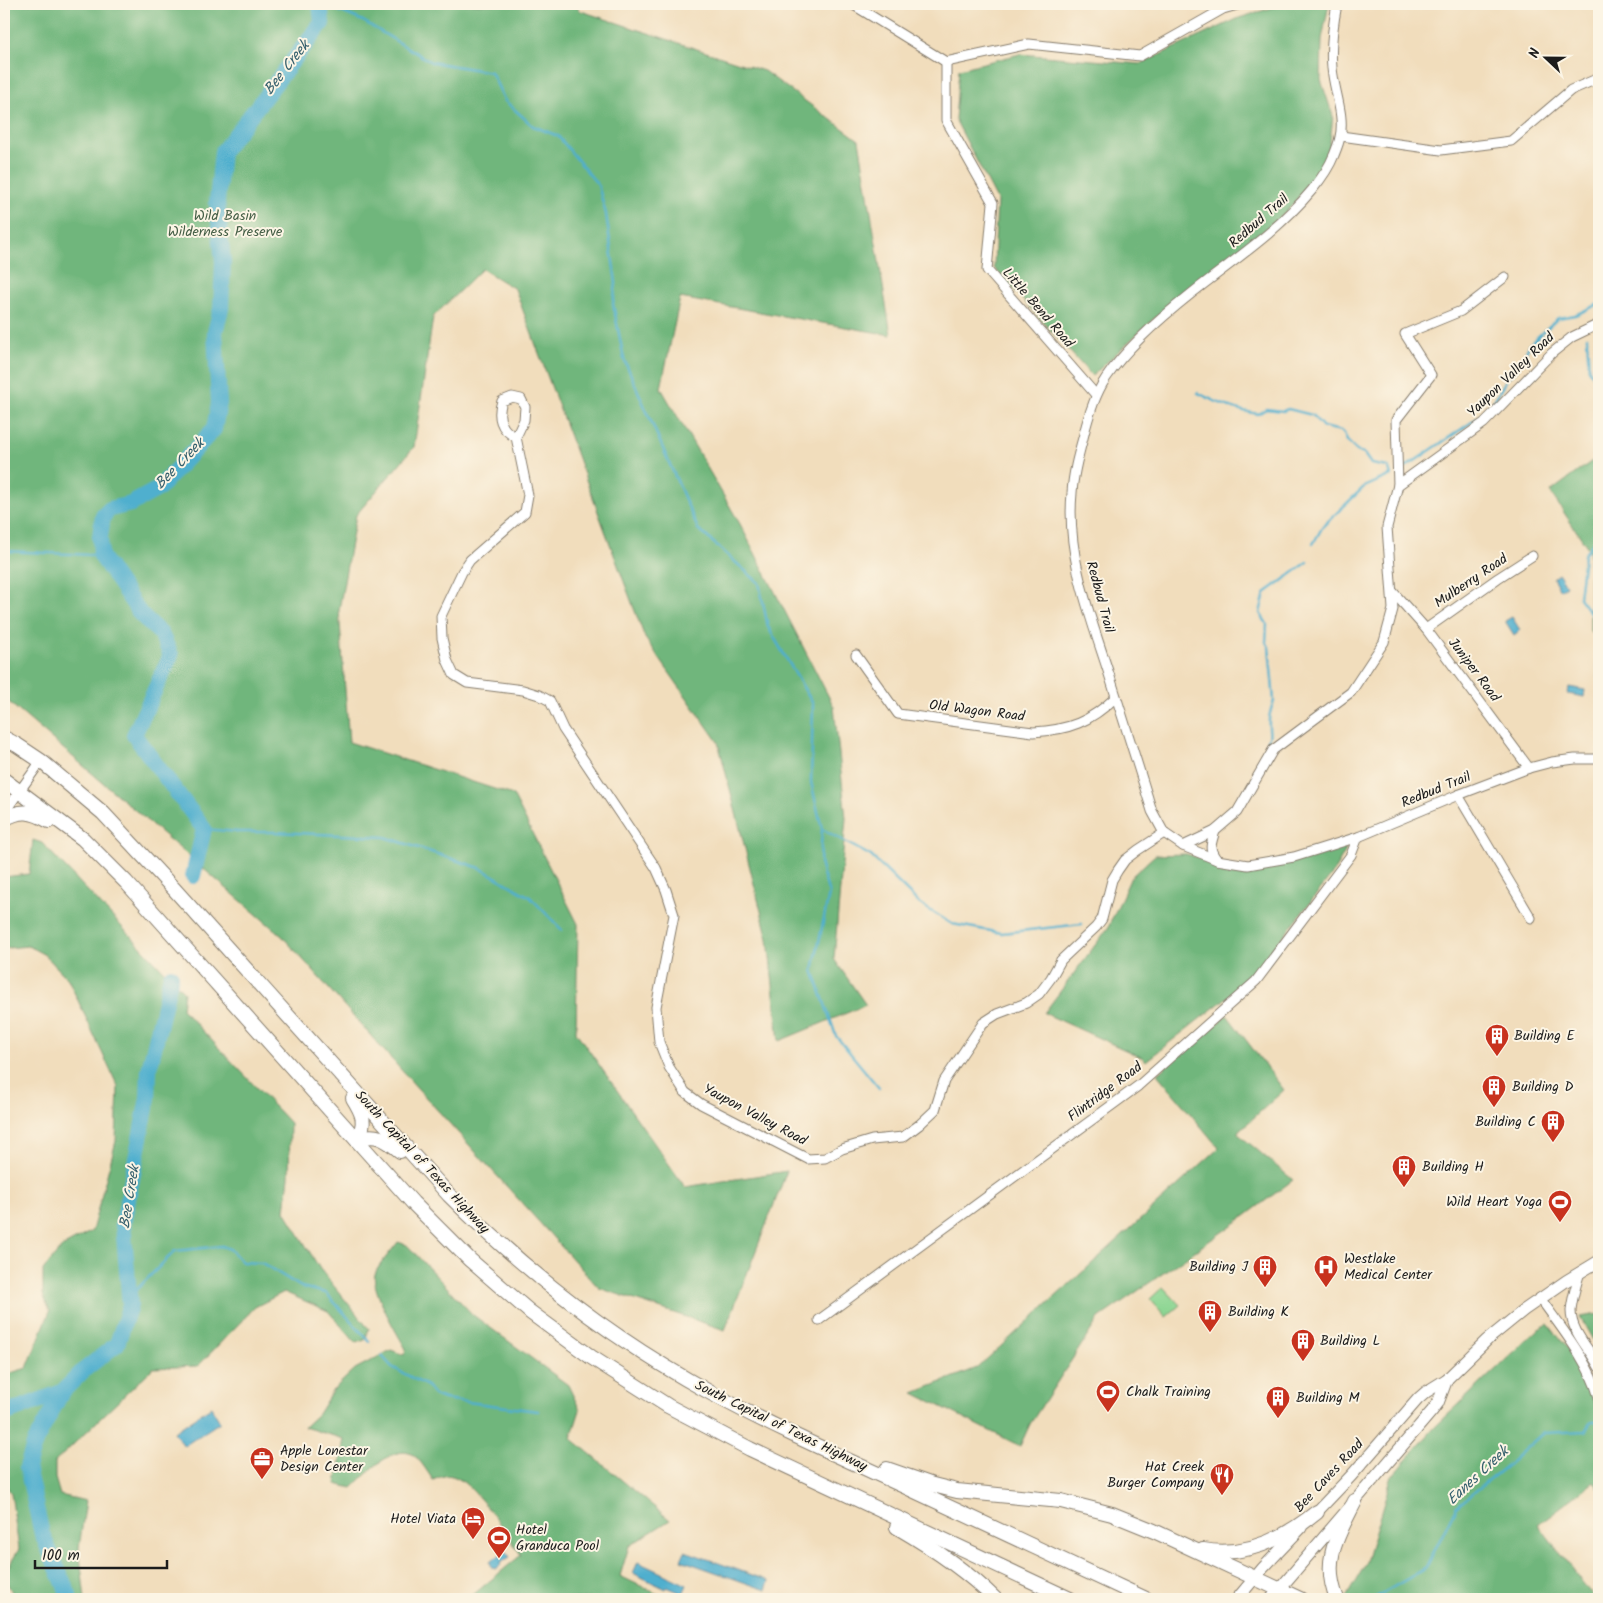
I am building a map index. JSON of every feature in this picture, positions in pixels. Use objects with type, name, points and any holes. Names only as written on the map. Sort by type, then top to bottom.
[{"type":"highway","name":"South Capital of Texas Highway","points":[[4,738],[41,761],[103,813],[472,1217],[506,1249],[598,1322],[697,1385],[780,1429],[1146,1599]]},
{"type":"highway","points":[[4,780],[83,840],[126,882],[446,1238],[554,1331],[668,1406],[722,1436],[1070,1599]]},
{"type":"highway","points":[[4,819],[13,813],[27,812],[41,816],[83,840]]},
{"type":"highway","points":[[340,1074],[363,1117],[362,1130],[357,1140]]},
{"type":"highway","points":[[357,1140],[365,1136],[374,1136],[388,1141],[439,1183]]},
{"type":"highway","points":[[780,1429],[933,1485],[971,1493],[1042,1499],[1086,1506],[1124,1518],[1254,1578],[1275,1594],[1300,1599]]},
{"type":"highway","points":[[805,1475],[943,1555],[964,1570],[995,1599]]},
{"type":"highway","points":[[1337,1599],[1330,1576],[1331,1553],[1355,1501]]},
{"type":"highway","points":[[1182,1545],[1216,1552],[1248,1550],[1286,1534],[1317,1512]]},
{"type":"main road","name":"Bee Caves Road","points":[[1237,1599],[1254,1578],[1356,1470],[1418,1399],[1447,1379],[1499,1330],[1540,1298],[1599,1261]]},
{"type":"main road","name":"Bee Caves Road","points":[[1275,1594],[1432,1411],[1438,1402],[1447,1379]]},
{"type":"street","points":[[852,4],[946,62],[1029,44],[1140,56],[1223,9],[1241,4]]},
{"type":"street","name":"Redbud Trail","points":[[1337,4],[1333,26],[1332,70],[1340,113],[1341,136],[1323,176],[1286,219],[1190,294],[1122,358],[1106,378],[1096,395],[1077,461],[1072,492],[1071,524],[1076,565],[1083,594],[1152,811],[1164,833],[1184,846],[1217,860],[1248,864],[1267,862],[1310,852],[1358,837],[1458,795],[1529,768],[1575,759],[1599,759]]},
{"type":"street","name":"Little Bend Road","points":[[946,62],[946,120],[993,203],[987,270],[1096,395]]},
{"type":"street","points":[[1341,136],[1441,150],[1511,141],[1571,90],[1599,78]]},
{"type":"street","points":[[1184,846],[1215,831],[1237,812],[1273,750],[1351,692],[1384,642],[1393,609],[1387,527],[1398,485],[1396,420],[1431,375],[1405,334],[1461,311],[1505,277]]},
{"type":"street","name":"Yaupon Valley Road","points":[[1398,485],[1484,422],[1552,353],[1572,337],[1599,324]]},
{"type":"street","name":"Yaupon Valley Road","points":[[516,437],[528,495],[525,512],[470,560],[462,572],[441,616],[442,638],[447,660],[454,675],[467,683],[523,690],[550,701],[563,729],[656,868],[674,915],[656,1007],[659,1042],[668,1067],[685,1092],[701,1104],[808,1159],[825,1158],[842,1149],[872,1140],[903,1137],[935,1110],[944,1080],[983,1023],[996,1014],[1026,1003],[1038,994],[1051,978],[1061,960],[1102,919],[1112,880],[1118,870],[1138,850],[1164,833]]},
{"type":"street","name":"Mulberry Road","points":[[1426,629],[1532,556]]},
{"type":"street","name":"Juniper Road","points":[[1393,592],[1426,629],[1529,768]]},
{"type":"street","name":"Old Wagon Road","points":[[856,655],[898,714],[1032,732],[1055,731],[1092,717],[1116,697]]},
{"type":"street","points":[[4,812],[41,761]]},
{"type":"street","points":[[1458,795],[1531,918]]},
{"type":"street","points":[[1215,831],[1210,845],[1212,853],[1217,860]]},
{"type":"street","name":"Flintridge Road","points":[[819,1320],[1138,1086],[1256,981],[1351,855],[1358,837]]},
{"type":"street","points":[[1580,1272],[1572,1304],[1572,1320],[1576,1330],[1599,1367]]},
{"type":"street","points":[[1540,1298],[1584,1363],[1599,1397]]},
{"type":"green space","name":"Wild Basin Wilderness Preserve","points":[[4,4],[573,4],[581,11],[764,71],[859,140],[891,335],[680,298],[661,388],[740,524],[834,707],[846,818],[834,959],[866,1005],[779,1041],[768,939],[718,742],[645,638],[515,289],[482,269],[433,317],[414,447],[356,515],[339,610],[349,742],[513,795],[578,924],[576,1032],[685,1187],[787,1171],[725,1330],[599,1288],[282,936],[4,698]]},
{"type":"green space","points":[[1284,4],[1329,4],[1322,39],[1321,80],[1333,116],[1329,151],[1317,177],[1281,217],[1172,302],[1092,376],[994,268],[997,200],[955,119],[959,69],[1020,54],[1140,64],[1239,18]]},
{"type":"green space","points":[[1599,456],[1599,641],[1590,631],[1590,551],[1550,492]]},
{"type":"green space","points":[[33,840],[42,843],[184,992],[182,1009],[290,1123],[289,1177],[285,1211],[320,1269],[369,1329],[365,1340],[356,1343],[328,1311],[284,1292],[255,1307],[198,1366],[153,1368],[55,1462],[55,1478],[60,1495],[86,1501],[79,1548],[85,1599],[16,1599],[4,1578],[4,1574],[19,1549],[11,1493],[4,1483],[4,1382],[7,1374],[27,1368],[50,1311],[43,1295],[43,1270],[62,1247],[92,1231],[116,1141],[118,1087],[68,979],[45,955],[28,946],[8,948],[4,952],[4,877],[29,874]]},
{"type":"green space","points":[[1339,848],[1346,850],[1331,876],[1248,981],[1146,1061],[1044,1013],[1108,928],[1131,877],[1155,855],[1186,854],[1233,868],[1264,867]]},
{"type":"green space","points":[[1227,1015],[1284,1090],[1237,1133],[1293,1180],[1245,1216],[1099,1318],[1030,1424],[1020,1446],[914,1393],[977,1368],[1219,1148],[1157,1074]]},
{"type":"green space","points":[[398,1242],[407,1245],[473,1315],[568,1385],[580,1410],[571,1438],[670,1520],[629,1546],[620,1576],[668,1599],[468,1599],[521,1555],[489,1510],[470,1488],[452,1476],[442,1476],[433,1480],[417,1458],[409,1453],[400,1452],[382,1461],[352,1488],[336,1484],[344,1439],[304,1427],[318,1414],[333,1390],[355,1369],[391,1350],[404,1355],[406,1349],[386,1312],[375,1281],[376,1271]]},
{"type":"green space","points":[[1163,1287],[1180,1305],[1166,1317],[1150,1299]]},
{"type":"green space","points":[[1599,1314],[1599,1351],[1580,1317]]},
{"type":"green space","points":[[1548,1324],[1569,1350],[1590,1386],[1599,1419],[1599,1489],[1594,1482],[1538,1524],[1595,1599],[1345,1599],[1365,1565],[1392,1476],[1436,1426],[1537,1330]]},
{"type":"water","points":[[1559,574],[1566,586],[1560,590],[1553,578]]},
{"type":"water","points":[[1512,617],[1520,630],[1514,635],[1505,621]]},
{"type":"water","points":[[1569,687],[1585,690],[1584,697],[1568,694]]},
{"type":"water","points":[[211,1407],[220,1422],[184,1446],[174,1432]]},
{"type":"water","name":"Hotel Granduca Pool","points":[[504,1550],[510,1557],[501,1562],[502,1564],[496,1569],[492,1568],[490,1562],[497,1558]]},
{"type":"water","points":[[685,1551],[769,1581],[766,1590],[681,1560]]},
{"type":"water","points":[[638,1562],[687,1585],[681,1598],[677,1596],[679,1592],[667,1587],[666,1589],[633,1573]]},
{"type":"waterway","name":"Bee Creek","points":[[193,876],[204,829],[134,735],[171,655],[161,634],[141,615],[101,556],[100,537],[103,516],[110,509],[131,504],[158,489],[214,429],[219,403],[215,332],[221,309],[223,262],[217,202],[222,152],[322,23],[320,4]]},
{"type":"waterway","points":[[323,4],[363,21],[431,62],[491,72],[505,101],[533,126],[558,136],[598,185],[606,214],[616,283],[613,304],[624,359],[698,529],[759,583],[768,627],[813,704],[811,782],[822,829],[820,863],[829,894],[813,970],[836,1036],[879,1088]]},
{"type":"waterway","points":[[1403,469],[1482,415],[1494,401],[1508,377],[1517,370],[1530,344],[1558,318],[1575,315],[1599,304]]},
{"type":"waterway","points":[[1587,337],[1589,371],[1599,380]]},
{"type":"waterway","points":[[1198,393],[1250,413],[1258,414],[1266,409],[1283,411],[1288,409],[1312,415],[1323,427],[1344,433],[1347,441],[1357,451],[1364,454],[1371,464],[1388,467],[1391,475],[1364,487],[1323,526],[1313,544]]},
{"type":"waterway","points":[[1599,409],[1595,432],[1599,455]]},
{"type":"waterway","points":[[1599,535],[1584,555],[1579,598],[1593,617],[1599,678]]},
{"type":"waterway","points":[[4,551],[92,555],[100,550]]},
{"type":"waterway","points":[[1268,740],[1270,735],[1269,717],[1274,701],[1269,647],[1266,642],[1267,624],[1260,613],[1265,593],[1308,562]]},
{"type":"waterway","points":[[204,829],[385,837],[480,868],[530,897],[562,930]]},
{"type":"waterway","points":[[822,829],[871,856],[920,904],[952,924],[1002,933],[1082,924]]},
{"type":"waterway","name":"Bee Creek","points":[[4,1414],[62,1392],[84,1370],[117,1344],[130,1305],[123,1224],[148,1098],[149,1070],[171,976]]},
{"type":"waterway","points":[[129,1297],[175,1251],[222,1246],[230,1249],[242,1262],[262,1263],[301,1287],[326,1293],[369,1341]]},
{"type":"waterway","points":[[382,1356],[392,1367],[427,1386],[434,1395],[444,1399],[538,1411]]},
{"type":"waterway","points":[[62,1392],[35,1442],[27,1467],[42,1534],[69,1595],[69,1599]]},
{"type":"waterway","name":"Eanes Creek","points":[[1373,1599],[1426,1568],[1456,1507],[1543,1433],[1585,1431],[1591,1422],[1597,1422]]},
{"type":"waterway","points":[[69,1595],[71,1599]]},
{"type":"place","name":"Building E","points":[[1497,1057]]},
{"type":"place","name":"Building D","points":[[1494,1108]]},
{"type":"place","name":"Building C","points":[[1553,1143]]},
{"type":"place","name":"Building H","points":[[1404,1188]]},
{"type":"place","name":"Wild Heart Yoga","points":[[1560,1223]]},
{"type":"place","name":"Building J","points":[[1265,1288]]},
{"type":"place","name":"Westlake Medical Center","points":[[1326,1288]]},
{"type":"place","name":"Building K","points":[[1210,1333]]},
{"type":"place","name":"Building L","points":[[1303,1362]]},
{"type":"place","name":"Chalk Training","points":[[1108,1413]]},
{"type":"place","name":"Building M","points":[[1278,1419]]},
{"type":"place","name":"Apple Lonestar Design Center","points":[[262,1480]]},
{"type":"place","name":"Hat Creek Burger Company","points":[[1222,1496]]},
{"type":"place","name":"Hotel Viata","points":[[473,1540]]},
{"type":"place","name":"Hotel Granduca Pool","points":[[499,1559]]}]
